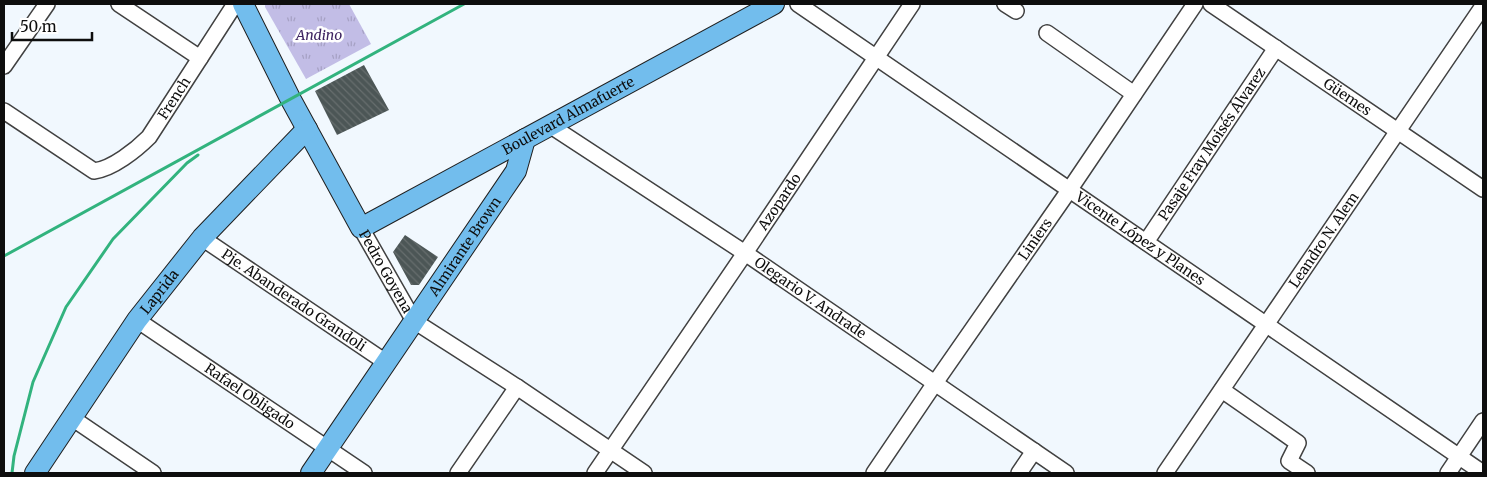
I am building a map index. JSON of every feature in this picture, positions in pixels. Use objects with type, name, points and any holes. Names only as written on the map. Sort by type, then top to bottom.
[{"type":"main road","name":"Pedro Goyena","points":[[243,4],[290,98],[361,228]]},
{"type":"main road","name":"Boulevard Almafuerte","points":[[361,228],[774,4]]},
{"type":"main road","name":"Laprida","points":[[35,473],[137,320],[202,238],[307,129]]},
{"type":"main road","name":"Almirante Brown","points":[[311,473],[387,364],[516,171],[526,139]]},
{"type":"street","points":[[4,66],[47,4]]},
{"type":"street","points":[[119,4],[200,58]]},
{"type":"street","name":"French","points":[[4,111],[94,171],[102,170],[138,149],[149,137],[236,4]]},
{"type":"street","name":"Vicente López y Planes","points":[[798,4],[1483,473]]},
{"type":"street","name":"Azopardo","points":[[595,473],[912,4]]},
{"type":"street","name":"Liniers","points":[[874,473],[1195,4]]},
{"type":"street","name":"Güemes","points":[[1211,4],[1483,189]]},
{"type":"street","name":"Leandro N. Alem","points":[[1166,473],[1483,6]]},
{"type":"street","points":[[1047,34],[1134,94]]},
{"type":"street","name":"Pasaje Fray Moisés Álvarez","points":[[1146,242],[1276,48]]},
{"type":"street","name":"Olegario V. Andrade","points":[[551,126],[745,253],[1066,473]]},
{"type":"street","name":"Pedro Goyena","points":[[361,228],[414,321],[517,387],[644,473]]},
{"type":"street","name":"Pje. Abanderado Grandoli","points":[[202,238],[387,364]]},
{"type":"street","name":"Rafael Obligado","points":[[137,320],[364,473]]},
{"type":"street","points":[[458,473],[517,387]]},
{"type":"street","points":[[1222,390],[1298,443],[1289,460],[1307,473]]},
{"type":"street","points":[[72,418],[154,473]]},
{"type":"street","points":[[1448,473],[1483,421]]},
{"type":"street","points":[[1019,473],[1034,451]]},
{"type":"green space","name":"Andino","points":[[265,4],[349,4],[371,44],[306,79]]},
{"type":"building","points":[[364,65],[389,110],[337,135],[315,91]]},
{"type":"building","points":[[405,235],[438,257],[419,285],[411,285],[393,252]]},
{"type":"railway","points":[[4,256],[464,4]]},
{"type":"railway","points":[[12,473],[14,456],[33,382],[66,307],[113,239],[187,163],[198,155]]}]
